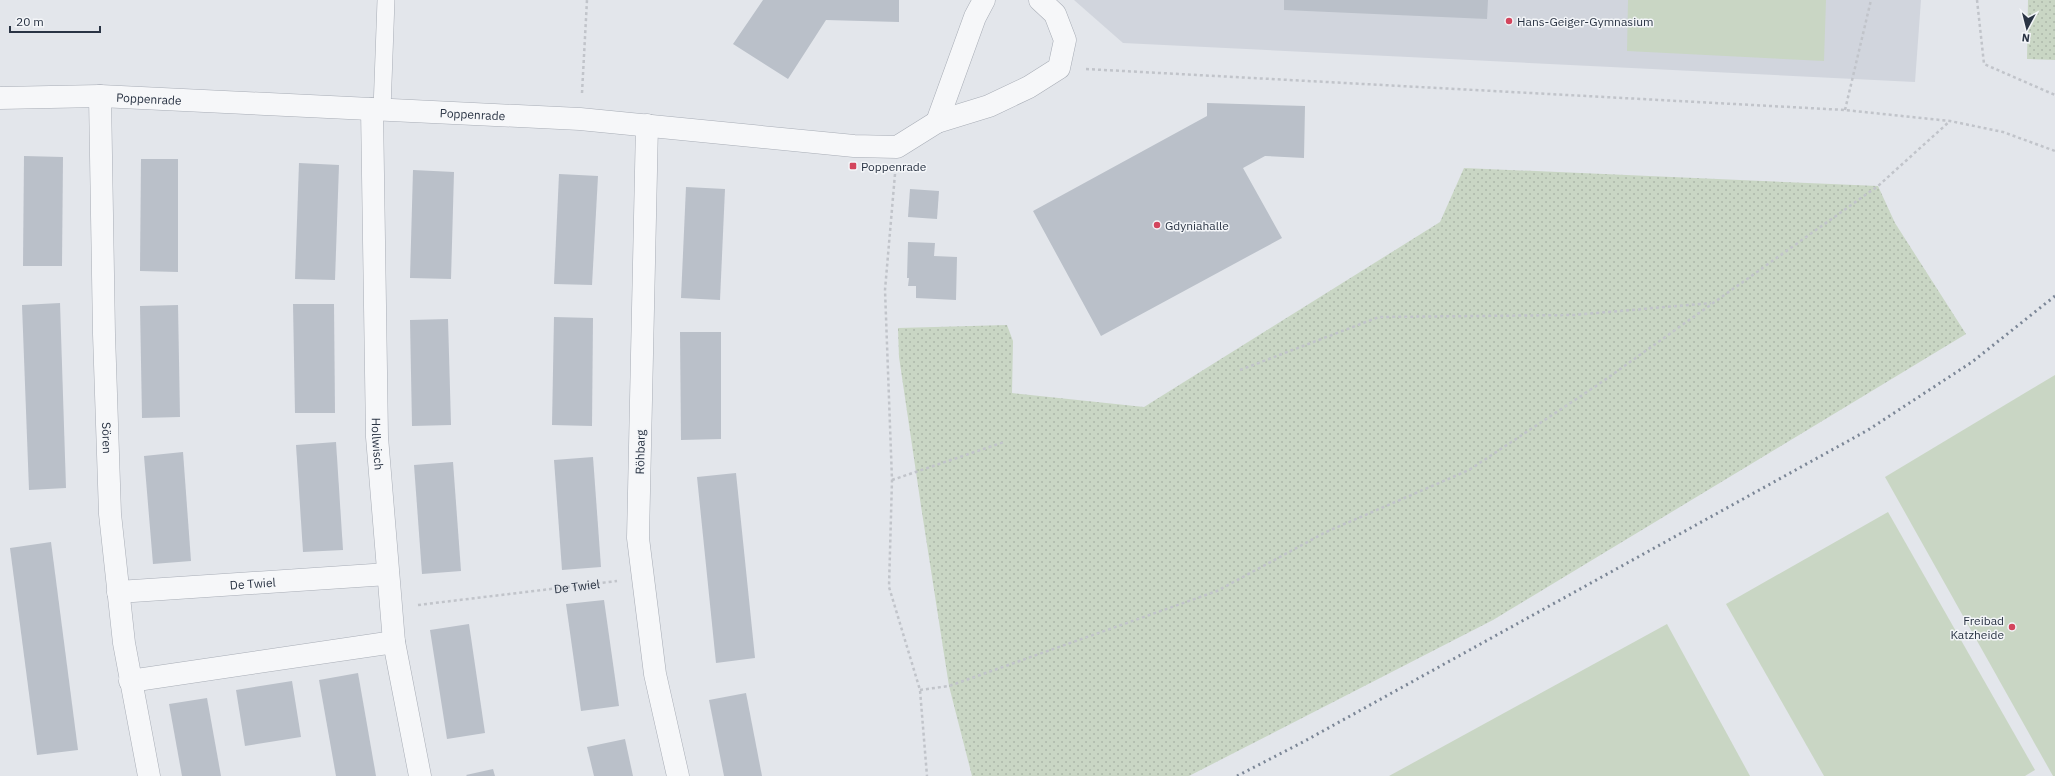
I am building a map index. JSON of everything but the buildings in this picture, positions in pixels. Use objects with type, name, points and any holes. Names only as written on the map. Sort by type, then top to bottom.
[{"type":"street","points":[[937,122],[975,17],[984,0]]},
{"type":"street","points":[[897,147],[937,122],[989,106],[1029,87],[1059,68],[1065,40],[1055,14],[1040,0]]},
{"type":"street","name":"Poppenrade","points":[[0,98],[100,96],[580,119],[854,146],[897,147]]},
{"type":"street","name":"Sören","points":[[100,96],[107,453],[110,514],[118,592],[130,681],[149,776]]},
{"type":"street","name":"Hollwisch","points":[[377,109],[377,437],[394,642],[420,776]]},
{"type":"street","name":"Röhbarg","points":[[647,125],[638,538],[655,674],[678,776]]},
{"type":"street","name":"De Twiel","points":[[118,592],[388,574]]},
{"type":"street","points":[[130,681],[394,642]]},
{"type":"lane","points":[[377,109],[386,0]]},
{"type":"path","points":[[580,119],[587,0]]},
{"type":"path","points":[[1845,110],[1871,0]]},
{"type":"path","points":[[1977,0],[1984,64],[2055,95]]},
{"type":"path","points":[[1059,68],[1845,110],[1950,121],[2003,132],[2055,151]]},
{"type":"path","points":[[920,690],[949,686],[1217,591],[1326,532],[1469,470],[1599,384],[1878,186],[1950,121]]},
{"type":"path","points":[[897,147],[885,290],[892,480],[889,587],[920,690],[927,776]]},
{"type":"path","points":[[1240,370],[1379,317],[1574,316],[1713,303]]},
{"type":"path","points":[[892,480],[1004,442]]},
{"type":"path","name":"De Twiel","points":[[391,608],[643,578]]},
{"type":"shaded area","name":"Hans-Geiger-Gymnasium","points":[[1074,0],[1921,0],[1915,82],[1123,43]]},
{"type":"green space","points":[[1628,0],[1826,0],[1824,61],[1627,51]]},
{"type":"green space","points":[[2028,0],[2055,0],[2055,60],[2027,59]]},
{"type":"green space","points":[[1464,168],[1878,186],[1895,223],[1966,334],[1493,620],[1189,776],[972,776],[949,686],[899,357],[898,328],[1007,325],[1013,341],[1012,393],[1144,407],[1440,222]]},
{"type":"green space","name":"Freibad Katzheide","points":[[2055,375],[2055,776],[2053,776],[1885,477]]},
{"type":"green space","points":[[1888,512],[2035,770],[2025,776],[1824,776],[1726,604]]},
{"type":"green space","points":[[1667,624],[1750,776],[1389,776]]},
{"type":"railway","points":[[1237,776],[1303,742],[1868,430],[1972,362],[2055,296]]},
{"type":"place","name":"Hans-Geiger-Gymnasium","points":[[1509,21]]},
{"type":"place","name":"Poppenrade","points":[[853,166]]},
{"type":"place","name":"Gdyniahalle","points":[[1157,225]]},
{"type":"place","name":"Freibad Katzheide","points":[[2012,627]]}]
